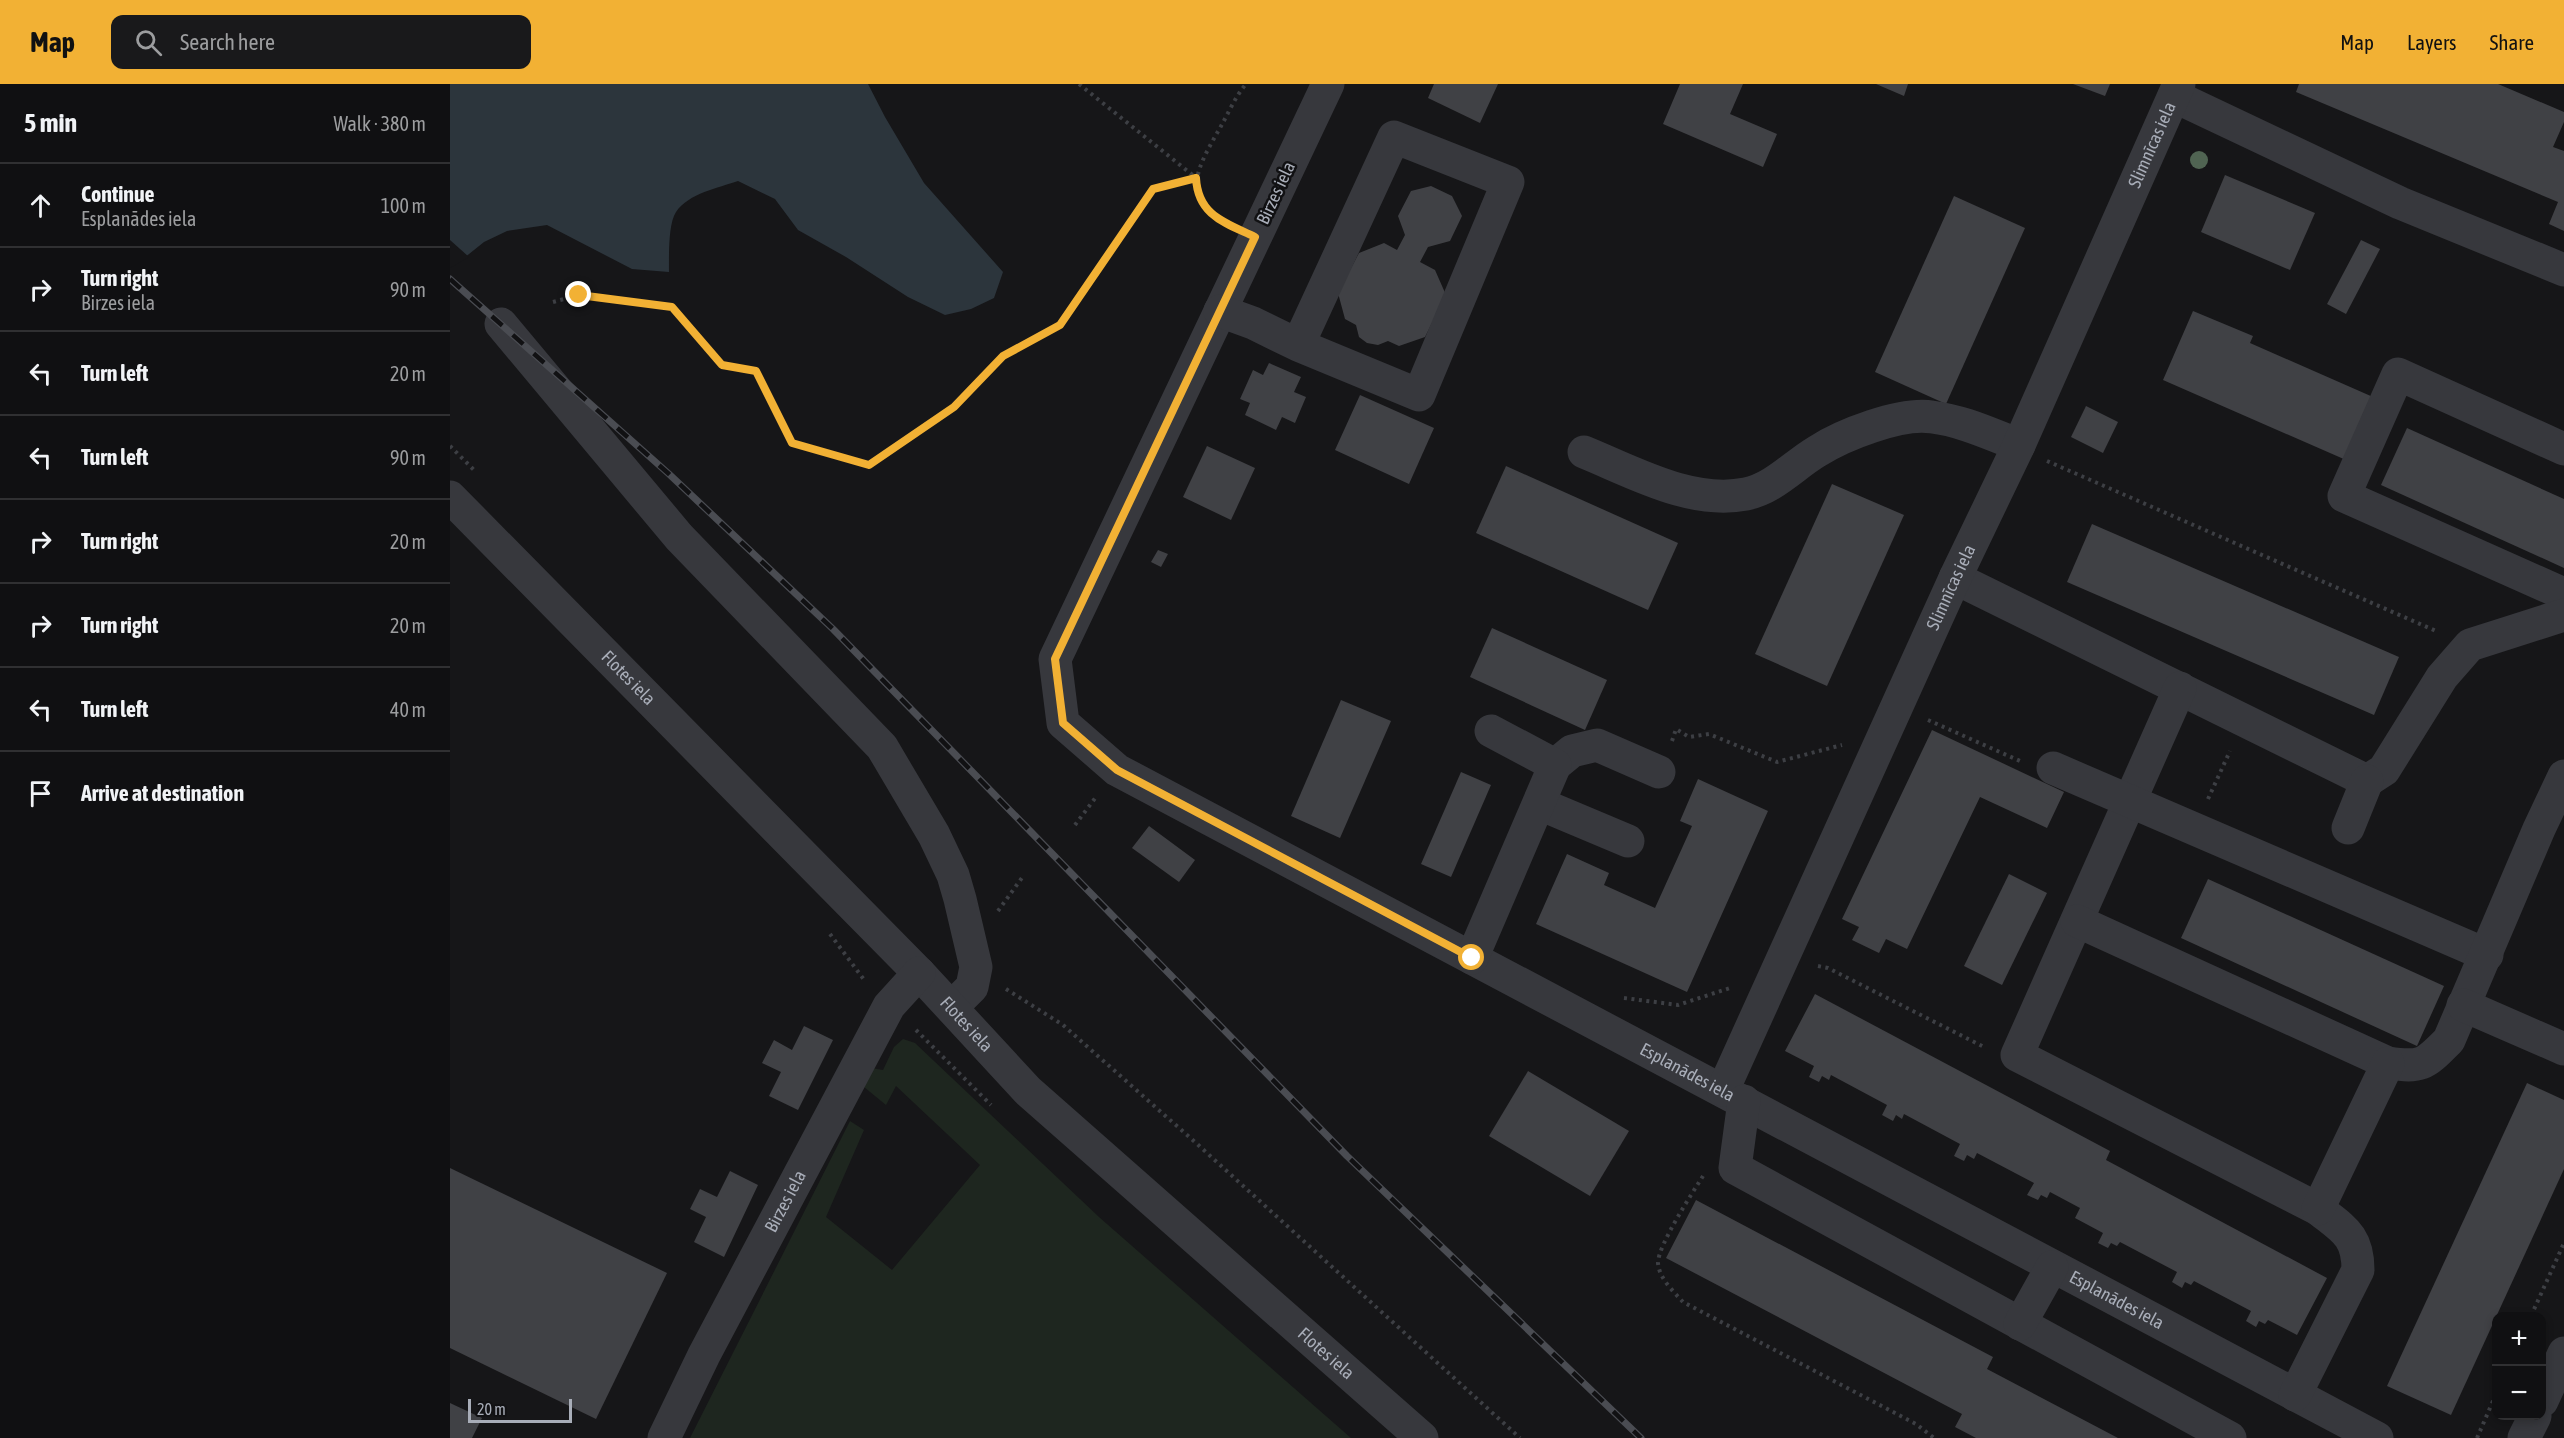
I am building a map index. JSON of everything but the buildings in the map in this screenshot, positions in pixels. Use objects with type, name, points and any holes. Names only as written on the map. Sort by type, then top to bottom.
[{"type":"street","name":"Birzes iela","points":[[1055,659],[1328,84]]},
{"type":"street","points":[[2177,90],[2400,203],[2564,270]]},
{"type":"street","name":"Slimnīcas iela","points":[[2020,1324],[1735,1168],[1733,1096],[1772,981],[2019,445],[2177,90]]},
{"type":"street","points":[[1220,311],[1253,323],[1298,345],[1419,395],[1508,182],[1394,137],[1298,345]]},
{"type":"street","points":[[501,324],[679,537],[882,747],[934,835],[952,874],[960,899],[976,967],[972,987],[951,1007]]},
{"type":"street","points":[[2564,449],[2398,374],[2344,496],[2564,594]]},
{"type":"street","points":[[1584,452],[1659,483],[1704,495],[1746,494],[1779,480],[1833,442],[1851,433],[1885,422],[1930,416],[1964,424],[2019,445]]},
{"type":"street","name":"Flotes iela","points":[[450,497],[919,973],[1028,1091],[1422,1438]]},
{"type":"street","points":[[1956,578],[2367,781]]},
{"type":"street","points":[[2348,828],[2367,781],[2384,770],[2442,677],[2470,645],[2564,615]]},
{"type":"street","name":"Esplanādes iela","points":[[1055,659],[1063,723],[1117,770],[2377,1438]]},
{"type":"street","points":[[2180,688],[2128,800],[2017,1055],[2318,1209],[2350,1234],[2358,1252],[2358,1270],[2295,1395]]},
{"type":"street","points":[[1491,731],[1555,765]]},
{"type":"street","points":[[1472,958],[1555,765],[1572,752],[1597,745],[1659,772]]},
{"type":"street","points":[[2053,768],[2487,955]]},
{"type":"street","points":[[2077,921],[2388,1063],[2413,1067],[2430,1059],[2449,1040],[2564,776]]},
{"type":"street","points":[[1540,804],[1628,842]]},
{"type":"street","name":"Birzes iela","points":[[664,1438],[704,1355],[890,1006],[919,973]]},
{"type":"street","points":[[2463,1005],[2564,1049]]},
{"type":"street","points":[[2318,1209],[2388,1063]]},
{"type":"street","points":[[2052,1267],[2020,1324],[2230,1438]]},
{"type":"street","points":[[2546,1391],[2564,1353]]},
{"type":"street","points":[[2524,1438],[2533,1420]]},
{"type":"path","points":[[1079,84],[1196,178]]},
{"type":"path","points":[[1243,85],[1201,162],[1196,178],[1197,194],[1206,209],[1219,219],[1255,237]]},
{"type":"path","points":[[553,302],[579,295],[672,307],[722,365],[756,371],[792,443],[869,465],[954,407],[1003,356],[1060,325],[1153,189],[1196,178]]},
{"type":"path","points":[[2019,445],[2038,457],[2470,645]]},
{"type":"path","points":[[1928,720],[2035,768],[2053,768]]},
{"type":"path","points":[[2195,828],[2244,720]]},
{"type":"path","points":[[1689,737],[1709,734],[1777,762],[1885,734]]},
{"type":"path","points":[[1814,965],[1828,968],[2004,1057],[2017,1055]]},
{"type":"path","points":[[1616,996],[1678,1005],[1728,987],[1772,981]]},
{"type":"path","points":[[998,984],[1063,1025],[1520,1438]]},
{"type":"path","points":[[1705,1172],[1663,1247],[1658,1263],[1665,1281],[1683,1302],[1916,1424],[1934,1438]]},
{"type":"path","points":[[2533,1312],[2564,1243]]},
{"type":"path","points":[[2477,1438],[2492,1403]]},
{"type":"shaded area","points":[[450,84],[868,84],[924,183],[1003,272],[994,298],[971,309],[945,315],[908,297],[846,257],[798,230],[775,199],[738,181],[688,200],[676,212],[670,232],[669,272],[632,269],[547,225],[507,231],[484,242],[464,258],[450,265]]},
{"type":"shaded area","points":[[903,1039],[915,1043],[1099,1217],[1351,1438],[690,1438],[850,1121],[864,1130],[826,1217],[892,1270],[980,1165],[896,1086],[886,1105],[864,1087],[871,1068],[883,1070],[894,1047]]},
{"type":"pier","points":[[450,240],[469,257],[450,268]]},
{"type":"railway","points":[[450,279],[669,474],[833,629],[1347,1156],[1641,1438]]},
{"type":"route","points":[[579,295],[672,307],[722,365],[756,371],[792,443],[869,465],[954,407],[1003,356],[1060,325],[1153,189],[1196,178],[1197,194],[1206,209],[1219,219],[1255,237],[1055,659],[1063,723],[1117,770],[1472,958]]}]
